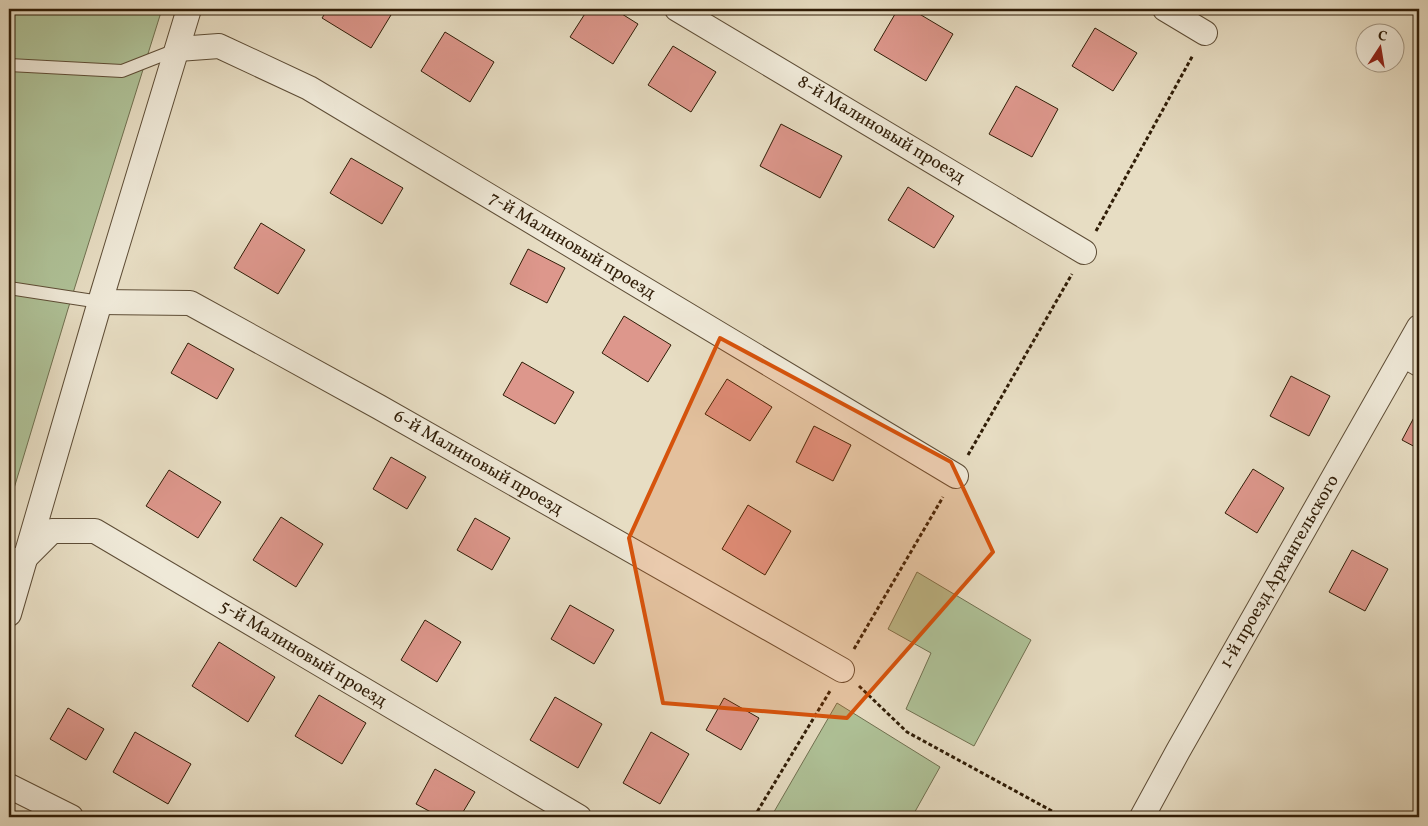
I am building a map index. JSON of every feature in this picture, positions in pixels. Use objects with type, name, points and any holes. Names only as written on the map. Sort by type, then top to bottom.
[{"type":"street","points":[[9,614],[18,555],[100,302],[189,9]]},
{"type":"street","name":"8-й Малиновый проезд","points":[[677,9],[1084,252]]},
{"type":"street","points":[[1165,9],[1205,32]]},
{"type":"street","name":"7-й Малиновый проезд","points":[[178,49],[219,46],[309,88],[956,476]]},
{"type":"street","name":"6-й Малиновый проезд","points":[[100,302],[190,303],[379,406],[842,670]]},
{"type":"street","name":"1-й проезд Архангельского","points":[[1142,817],[1178,751],[1410,365],[1419,327]]},
{"type":"street","name":"5-й Малиновый проезд","points":[[18,555],[52,531],[95,531],[579,817]]},
{"type":"street","points":[[9,786],[70,817]]},
{"type":"lane","points":[[9,65],[122,71],[178,49]]},
{"type":"lane","points":[[9,288],[100,302]]},
{"type":"path","points":[[754,817],[956,476],[1084,252],[1205,32]]},
{"type":"path","points":[[842,670],[906,732],[1063,817]]},
{"type":"highlighted area","points":[[720,338],[951,462],[993,552],[847,718],[663,703],[629,538]]},
{"type":"green space","points":[[9,9],[162,9],[9,505]]},
{"type":"green space","points":[[917,572],[1031,640],[974,746],[906,709],[931,653],[888,629]]},
{"type":"green space","points":[[837,703],[940,767],[912,817],[771,817]]},
{"type":"building","points":[[328,9],[394,10],[371,48],[322,18]]},
{"type":"building","points":[[588,9],[614,9],[638,24],[613,64],[570,37]]},
{"type":"building","points":[[898,9],[911,9],[953,34],[926,81],[874,50]]},
{"type":"building","points":[[1095,28],[1137,53],[1113,91],[1072,66]]},
{"type":"building","points":[[445,32],[494,62],[470,102],[421,71]]},
{"type":"building","points":[[673,46],[716,72],[691,112],[648,85]]},
{"type":"building","points":[[1016,86],[1058,109],[1032,157],[989,134]]},
{"type":"building","points":[[781,124],[842,156],[820,198],[760,166]]},
{"type":"building","points":[[351,158],[403,188],[382,224],[330,193]]},
{"type":"building","points":[[908,187],[954,216],[934,248],[888,220]]},
{"type":"building","points":[[261,223],[305,250],[278,294],[234,268]]},
{"type":"building","points":[[528,249],[565,268],[547,303],[510,284]]},
{"type":"building","points":[[624,316],[671,345],[648,382],[602,353]]},
{"type":"building","points":[[188,343],[234,369],[217,399],[171,373]]},
{"type":"building","points":[[522,362],[574,392],[555,424],[503,395]]},
{"type":"building","points":[[1291,376],[1330,396],[1309,436],[1270,416]]},
{"type":"building","points":[[727,379],[772,407],[750,441],[705,414]]},
{"type":"building","points":[[1419,408],[1419,449],[1402,440]]},
{"type":"building","points":[[814,426],[851,445],[833,481],[796,462]]},
{"type":"building","points":[[391,457],[426,477],[407,509],[373,489]]},
{"type":"building","points":[[1253,469],[1284,488],[1257,533],[1225,513]]},
{"type":"building","points":[[169,470],[221,502],[198,538],[146,506]]},
{"type":"building","points":[[748,505],[791,531],[765,575],[722,549]]},
{"type":"building","points":[[281,517],[323,544],[296,587],[253,560]]},
{"type":"building","points":[[475,518],[510,538],[492,570],[457,550]]},
{"type":"building","points":[[1352,550],[1388,569],[1365,611],[1329,592]]},
{"type":"building","points":[[570,605],[614,630],[594,664],[551,639]]},
{"type":"building","points":[[425,620],[461,642],[437,682],[401,660]]},
{"type":"building","points":[[219,642],[275,677],[248,722],[192,686]]},
{"type":"building","points":[[319,695],[366,723],[342,764],[295,736]]},
{"type":"building","points":[[555,697],[602,724],[578,768],[530,740]]},
{"type":"building","points":[[724,698],[759,718],[741,750],[706,730]]},
{"type":"building","points":[[68,708],[104,729],[86,760],[50,739]]},
{"type":"building","points":[[135,732],[191,764],[168,804],[113,772]]},
{"type":"building","points":[[651,732],[689,754],[660,804],[623,783]]},
{"type":"building","points":[[435,769],[475,792],[460,817],[440,817],[416,804]]}]
